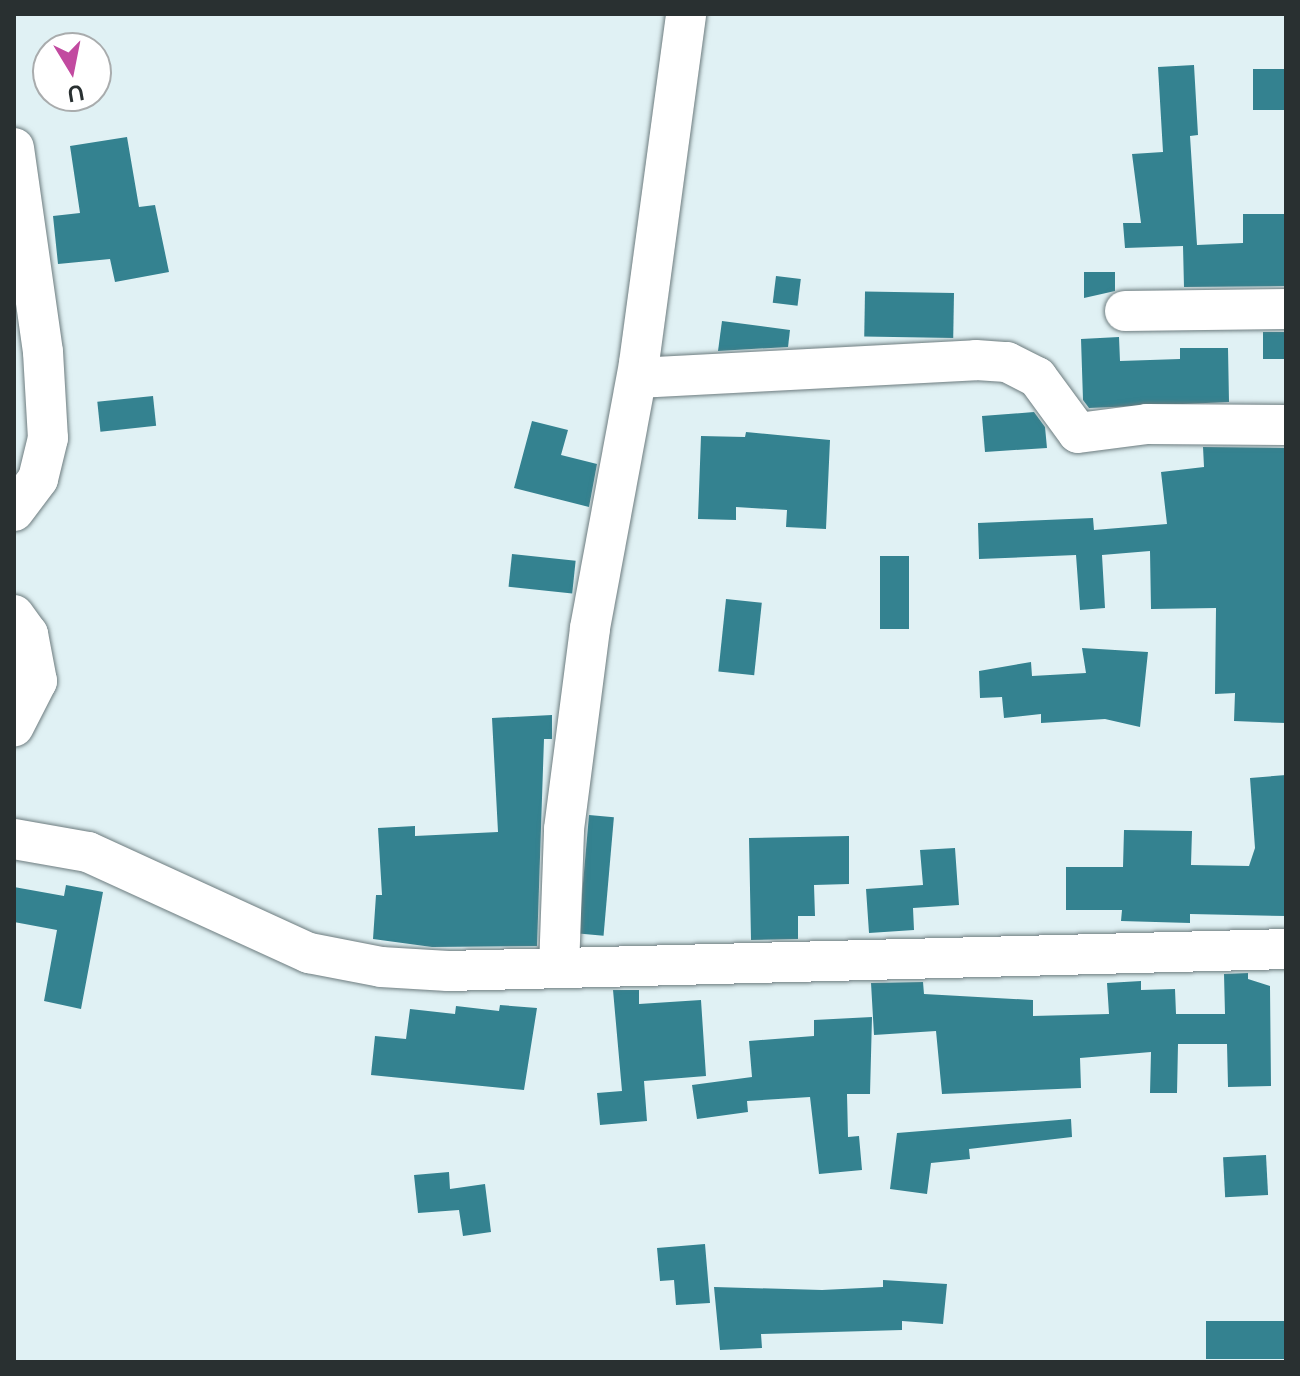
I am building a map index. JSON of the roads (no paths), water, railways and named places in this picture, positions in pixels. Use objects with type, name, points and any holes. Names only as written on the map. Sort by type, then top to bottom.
[{"type":"street","points":[[559,968],[564,829],[590,628],[637,378],[686,14]]},
{"type":"street","points":[[14,148],[30,376],[48,438],[38,479],[14,511]]},
{"type":"street","points":[[1125,311],[1286,309]]},
{"type":"street","points":[[637,378],[976,360],[1007,362],[1037,377],[1078,433],[1147,424],[1286,425]]},
{"type":"street","points":[[14,615],[28,634],[37,681],[14,726]]},
{"type":"street","points":[[14,839],[88,852],[246,927],[347,963],[448,971],[1286,949]]}]
